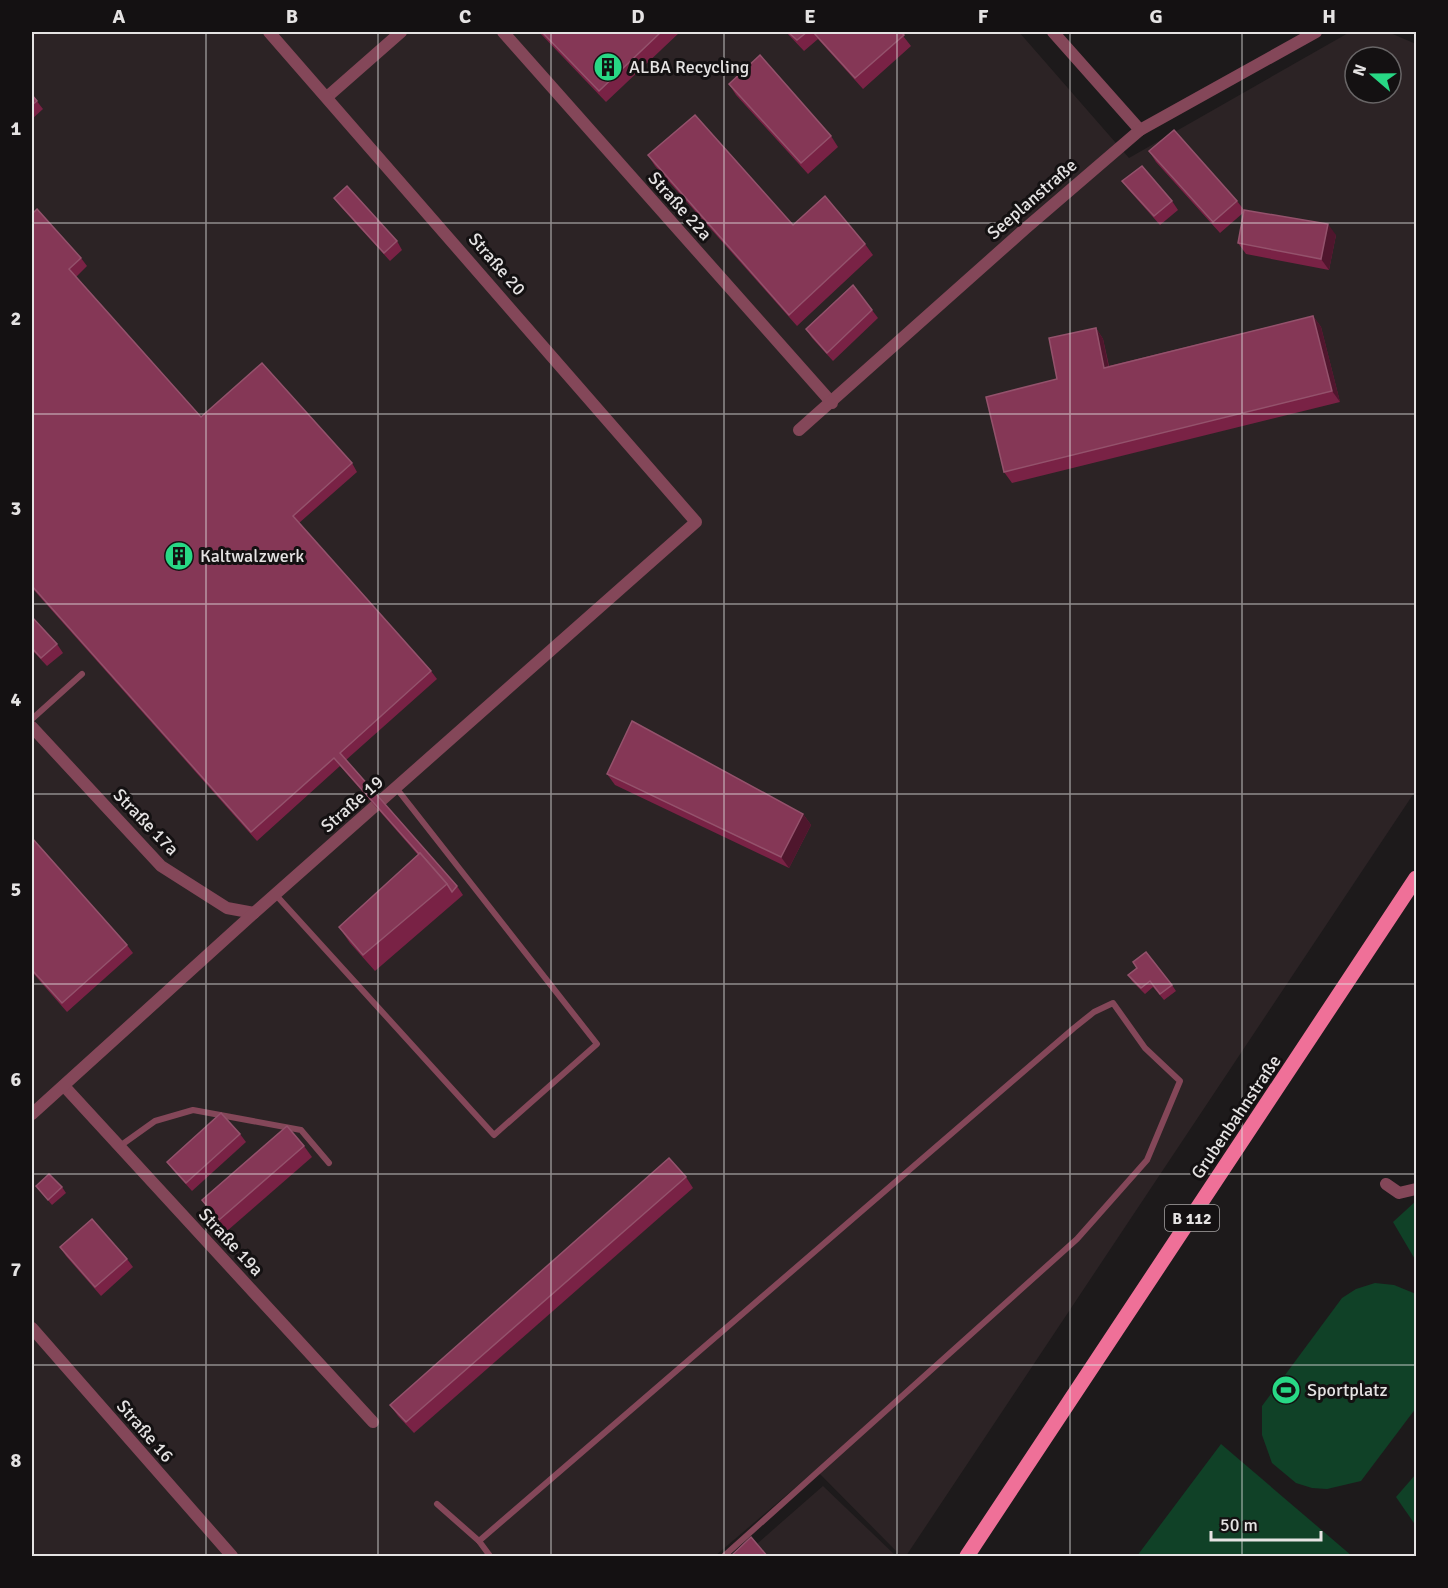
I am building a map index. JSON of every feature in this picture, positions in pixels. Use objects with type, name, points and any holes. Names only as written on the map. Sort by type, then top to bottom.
[{"type":"main road","name":"Grubenbahnstraße","points":[[967,1557],[1416,878]]},
{"type":"street","name":"Straße 20","points":[[269,32],[696,522]]},
{"type":"street","points":[[327,97],[401,32]]},
{"type":"street","name":"Straße 22a","points":[[502,32],[832,403]]},
{"type":"street","points":[[1053,32],[1140,130]]},
{"type":"street","name":"Seeplanstraße","points":[[799,430],[1140,130],[1316,32]]},
{"type":"street","name":"Straße 19","points":[[32,1114],[275,894],[397,789],[696,522]]},
{"type":"street","name":"Straße 17a","points":[[32,727],[161,866],[227,908],[254,913]]},
{"type":"street","name":"Straße 19a","points":[[64,1086],[373,1422]]},
{"type":"street","points":[[1386,1184],[1399,1193],[1416,1189]]},
{"type":"street","name":"Straße 16","points":[[32,1328],[232,1557]]},
{"type":"lane","points":[[32,719],[82,674]]},
{"type":"lane","points":[[275,894],[494,1135],[597,1044],[397,789]]},
{"type":"lane","points":[[479,1541],[1074,1028],[1094,1012],[1113,1003],[1145,1048],[1180,1081],[1147,1160],[1077,1239],[724,1557]]},
{"type":"lane","points":[[120,1147],[154,1121],[193,1110],[301,1130],[329,1163]]},
{"type":"lane","points":[[437,1504],[479,1541],[490,1557]]},
{"type":"shaded area","points":[[32,32],[1019,32],[1129,158],[1350,32],[1388,32],[1416,44],[1416,790],[906,1556],[901,1556],[816,1470],[715,1556],[32,1556]]},
{"type":"shaded area","points":[[823,1486],[896,1556],[743,1556]]},
{"type":"green space","points":[[1416,1201],[1416,1261],[1393,1222]]},
{"type":"green space","name":"Sportplatz","points":[[1375,1283],[1394,1285],[1416,1294],[1416,1408],[1361,1481],[1327,1489],[1312,1488],[1296,1483],[1272,1463],[1262,1435],[1262,1406],[1342,1298],[1356,1289]]},
{"type":"green space","points":[[1221,1444],[1352,1556],[1137,1556]]},
{"type":"green space","points":[[1416,1474],[1416,1526],[1396,1497]]},
{"type":"building","name":"ALBA Recycling","points":[[542,32],[661,32],[599,91]]},
{"type":"building","points":[[788,32],[807,32],[797,40]]},
{"type":"building","points":[[813,32],[900,32],[904,35],[855,78]]},
{"type":"building","points":[[760,55],[831,136],[801,163],[729,84]]},
{"type":"building","points":[[32,95],[37,101],[32,105]]},
{"type":"building","points":[[695,115],[793,225],[825,196],[865,244],[789,315],[648,155]]},
{"type":"building","points":[[1174,130],[1237,201],[1213,222],[1149,151]]},
{"type":"building","points":[[1142,166],[1172,201],[1154,216],[1122,181]]},
{"type":"building","points":[[347,186],[397,241],[384,253],[334,198]]},
{"type":"building","name":"Kaltwalzwerk","points":[[37,209],[81,258],[69,269],[201,417],[262,363],[352,463],[293,516],[431,671],[340,753],[457,886],[452,892],[334,758],[251,832],[32,586],[32,214]]},
{"type":"building","points":[[1244,210],[1328,224],[1321,259],[1238,243]]},
{"type":"building","points":[[853,285],[872,310],[827,353],[806,329]]},
{"type":"building","points":[[1313,316],[1332,391],[1004,472],[986,397],[1057,379],[1049,338],[1096,328],[1104,368]]},
{"type":"building","points":[[32,617],[57,644],[41,658],[32,648]]},
{"type":"building","points":[[632,721],[803,814],[781,857],[607,774]]},
{"type":"building","points":[[32,838],[127,945],[62,1003],[32,970]]},
{"type":"building","points":[[420,853],[447,884],[363,955],[339,927]]},
{"type":"building","points":[[1146,952],[1172,985],[1160,994],[1150,981],[1141,988],[1128,975],[1137,968],[1133,962]]},
{"type":"building","points":[[221,1113],[240,1134],[186,1183],[167,1162]]},
{"type":"building","points":[[287,1126],[304,1146],[219,1220],[202,1200]]},
{"type":"building","points":[[669,1158],[686,1177],[406,1422],[390,1405]]},
{"type":"building","points":[[49,1174],[62,1187],[48,1200],[36,1186]]},
{"type":"building","points":[[92,1219],[127,1259],[95,1287],[60,1247]]},
{"type":"building","points":[[751,1537],[768,1557],[730,1557]]},
{"type":"place","name":"ALBA Recycling","points":[[608,67]]},
{"type":"place","name":"Kaltwalzwerk","points":[[179,556]]},
{"type":"place","name":"Sportplatz","points":[[1286,1390]]}]
